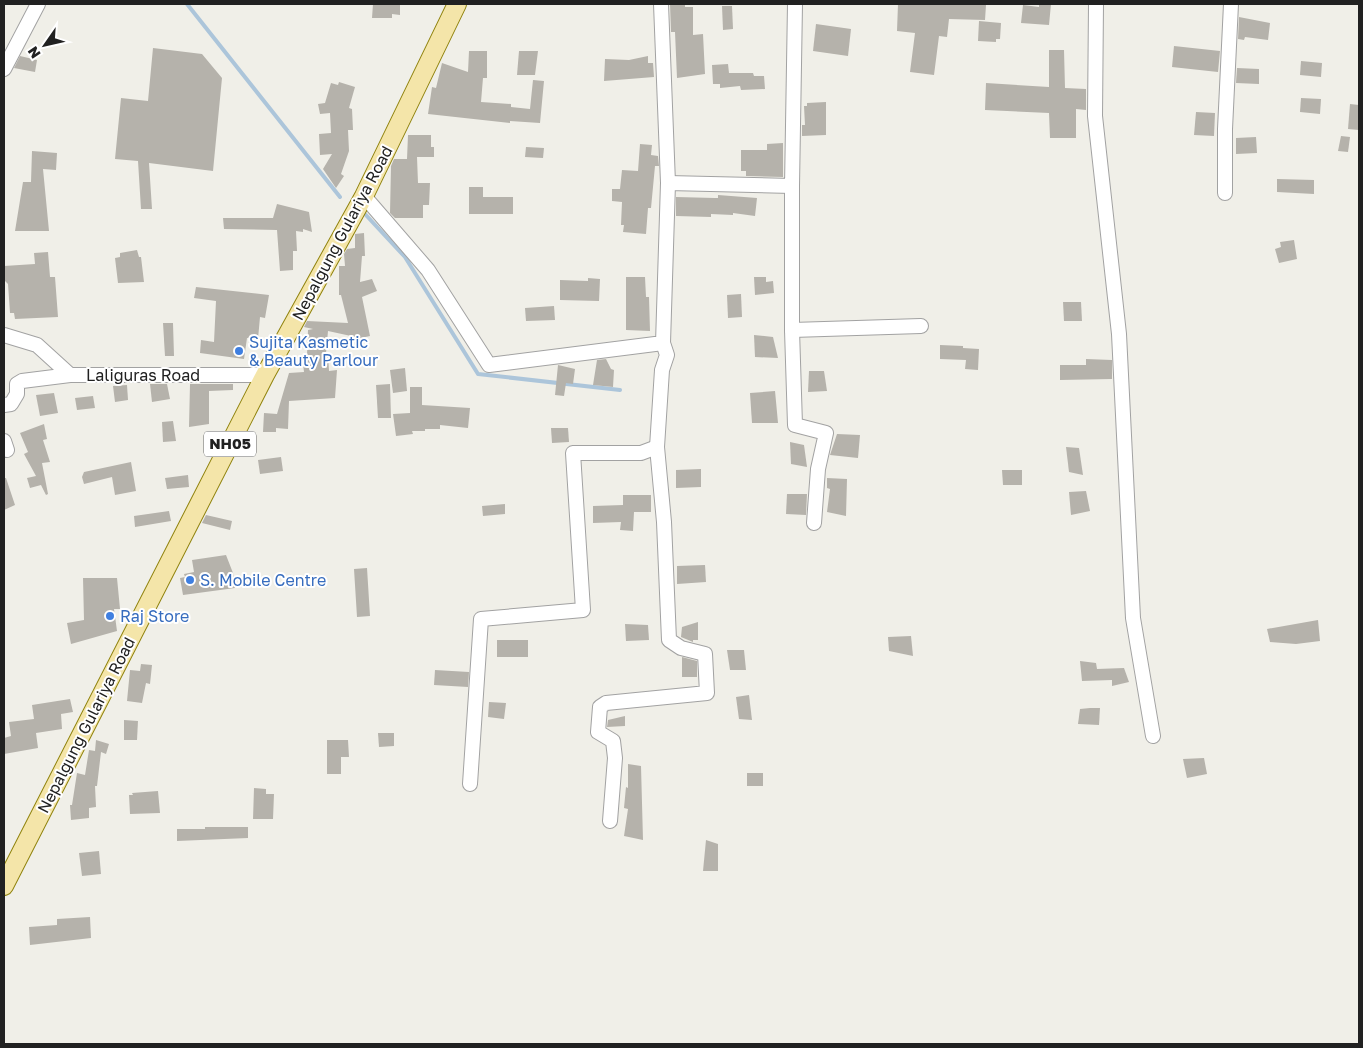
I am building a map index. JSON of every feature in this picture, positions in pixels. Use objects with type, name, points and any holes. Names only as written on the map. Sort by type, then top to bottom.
[{"type":"main road","name":"Nepalgung Gulariya Road","points":[[4,886],[265,374],[364,196],[457,4]]},
{"type":"street","points":[[4,69],[38,4]]},
{"type":"street","points":[[610,821],[614,758],[613,741],[598,732],[600,706],[606,703],[707,693],[705,654],[681,648],[669,640],[664,522],[657,446],[662,370],[667,356],[663,343],[668,183],[661,4]]},
{"type":"street","points":[[795,4],[792,186],[792,330],[795,424],[826,433],[818,469],[814,523]]},
{"type":"street","points":[[1096,4],[1096,116],[1119,334],[1133,618],[1153,736]]},
{"type":"street","points":[[1225,193],[1225,129],[1230,4]]},
{"type":"street","points":[[668,183],[792,186]]},
{"type":"street","points":[[364,196],[428,270],[489,365],[663,343]]},
{"type":"street","points":[[792,330],[921,326]]},
{"type":"street","name":"Laliguras Road","points":[[4,335],[37,345],[70,375],[265,374]]},
{"type":"street","points":[[4,405],[11,404],[17,394],[17,384],[22,381],[70,375]]},
{"type":"street","points":[[470,784],[481,618],[583,610],[572,453],[641,453],[657,446]]},
{"type":"building","points":[[373,4],[400,4],[400,15],[392,14],[392,18],[372,18]]},
{"type":"building","points":[[670,4],[685,4],[685,7],[693,7],[693,35],[703,34],[705,74],[677,78],[675,32],[671,32]]},
{"type":"building","points":[[898,4],[986,5],[985,20],[949,19],[947,37],[939,36],[934,75],[910,72],[915,33],[897,31]]},
{"type":"building","points":[[1039,4],[1051,4],[1049,25],[1021,23],[1023,5],[1039,7]]},
{"type":"building","points":[[722,6],[732,6],[733,29],[723,30]]},
{"type":"building","points":[[1239,17],[1270,23],[1268,40],[1245,37],[1244,40],[1238,39]]},
{"type":"building","points":[[979,21],[1001,23],[1000,39],[996,39],[996,42],[978,41]]},
{"type":"building","points":[[816,24],[851,29],[848,56],[813,51]]},
{"type":"building","points":[[1174,46],[1220,51],[1218,72],[1172,67]]},
{"type":"building","points":[[153,48],[202,54],[222,78],[213,171],[149,163],[152,209],[141,209],[138,161],[115,159],[121,98],[148,101]]},
{"type":"building","points":[[1049,50],[1064,50],[1065,88],[1086,89],[1086,110],[1076,109],[1076,138],[1050,138],[1049,113],[985,110],[986,83],[1049,87]]},
{"type":"building","points":[[469,51],[487,51],[487,78],[483,78],[481,102],[511,104],[511,107],[530,109],[533,80],[544,81],[540,123],[510,121],[510,123],[428,114],[432,87],[436,88],[442,63],[468,72]]},
{"type":"building","points":[[519,51],[538,51],[535,75],[517,75]]},
{"type":"building","points":[[20,56],[37,60],[35,72],[14,68]]},
{"type":"building","points":[[648,56],[648,63],[653,63],[654,77],[604,81],[605,59],[629,60]]},
{"type":"building","points":[[1301,61],[1322,63],[1321,77],[1300,75]]},
{"type":"building","points":[[728,64],[729,73],[753,73],[754,76],[764,76],[765,89],[741,90],[740,86],[720,88],[720,84],[713,84],[712,65]]},
{"type":"building","points":[[1237,68],[1259,69],[1259,84],[1236,83]]},
{"type":"building","points":[[339,82],[355,87],[349,108],[352,109],[353,130],[348,130],[349,151],[341,174],[344,176],[336,188],[323,169],[332,154],[320,155],[319,134],[331,133],[330,113],[320,114],[318,104],[325,103],[331,83],[338,85]]},
{"type":"building","points":[[1301,98],[1321,99],[1320,114],[1300,112]]},
{"type":"building","points":[[826,102],[826,135],[802,136],[802,125],[805,125],[804,106],[807,106],[807,103]]},
{"type":"building","points":[[1350,104],[1359,105],[1359,130],[1348,129]]},
{"type":"building","points":[[1196,112],[1215,113],[1214,136],[1194,135]]},
{"type":"building","points":[[408,135],[431,135],[431,147],[434,147],[434,157],[417,157],[418,183],[430,183],[429,205],[423,205],[423,218],[395,218],[390,213],[391,166],[394,159],[407,159]]},
{"type":"building","points":[[1341,136],[1350,137],[1348,152],[1338,151]]},
{"type":"building","points":[[1256,137],[1257,153],[1236,154],[1236,138]]},
{"type":"building","points":[[783,143],[783,177],[746,176],[746,171],[741,171],[741,150],[767,150],[767,144]]},
{"type":"building","points":[[640,144],[652,145],[651,155],[658,156],[659,166],[655,166],[651,208],[648,208],[646,234],[623,232],[624,225],[621,225],[622,202],[612,201],[612,189],[620,189],[622,170],[638,171]]},
{"type":"building","points":[[526,147],[544,148],[543,158],[525,157]]},
{"type":"building","points":[[32,151],[57,153],[56,170],[43,169],[49,231],[15,231],[23,182],[31,182]]},
{"type":"building","points":[[1277,179],[1314,180],[1314,194],[1277,192]]},
{"type":"building","points":[[469,187],[483,187],[483,197],[513,197],[513,214],[469,214]]},
{"type":"building","points":[[718,195],[757,198],[755,216],[733,213],[733,215],[711,214],[711,217],[676,216],[676,197],[718,198]]},
{"type":"building","points":[[277,204],[309,212],[312,232],[303,229],[303,232],[296,231],[297,251],[293,251],[293,270],[280,271],[277,230],[224,229],[223,218],[273,218]]},
{"type":"building","points":[[364,233],[365,256],[362,256],[360,282],[372,279],[377,291],[362,297],[370,336],[352,340],[351,336],[328,331],[326,353],[328,353],[329,371],[337,370],[335,398],[289,401],[288,429],[276,428],[276,432],[263,432],[264,413],[277,414],[289,373],[304,372],[302,355],[307,355],[308,330],[313,329],[304,327],[307,321],[348,323],[341,295],[339,295],[339,266],[345,266],[344,254],[347,249],[355,248],[355,234]]},
{"type":"building","points":[[1294,240],[1297,259],[1279,263],[1275,249],[1281,247],[1280,242]]},
{"type":"building","points":[[137,250],[139,257],[141,257],[144,282],[118,283],[115,258],[120,257],[120,253]]},
{"type":"building","points":[[48,252],[50,277],[55,277],[58,317],[15,319],[14,313],[10,313],[8,284],[4,280],[4,266],[35,264],[34,253]]},
{"type":"building","points":[[626,277],[645,277],[646,297],[649,297],[650,331],[626,330]]},
{"type":"building","points":[[754,277],[766,277],[766,282],[773,281],[774,293],[755,295]]},
{"type":"building","points":[[588,278],[600,279],[599,301],[560,300],[560,280],[588,281]]},
{"type":"building","points":[[196,287],[269,295],[265,318],[260,317],[258,339],[247,338],[244,359],[200,353],[201,340],[214,342],[216,301],[194,298]]},
{"type":"building","points":[[741,294],[742,317],[728,318],[727,295]]},
{"type":"building","points":[[1063,302],[1081,302],[1082,321],[1064,321]]},
{"type":"building","points":[[554,306],[555,320],[526,321],[525,308]]},
{"type":"building","points":[[163,323],[173,323],[174,356],[165,356]]},
{"type":"building","points":[[754,335],[773,337],[778,358],[755,357]]},
{"type":"building","points":[[940,345],[979,349],[978,370],[965,369],[966,360],[940,359]]},
{"type":"building","points":[[606,359],[611,369],[614,370],[613,387],[593,385],[597,360]]},
{"type":"building","points":[[1086,359],[1112,360],[1112,379],[1060,380],[1060,365],[1086,365]]},
{"type":"building","points":[[558,365],[575,369],[573,384],[566,383],[564,396],[555,395]]},
{"type":"building","points":[[405,368],[407,391],[393,393],[390,370]]},
{"type":"building","points":[[809,371],[824,371],[827,391],[808,392]]},
{"type":"building","points":[[150,384],[167,384],[170,399],[152,402]]},
{"type":"building","points":[[190,384],[233,384],[233,390],[209,391],[209,424],[189,427]]},
{"type":"building","points":[[390,384],[391,418],[378,418],[376,385]]},
{"type":"building","points":[[127,385],[128,400],[115,402],[113,386]]},
{"type":"building","points":[[410,387],[422,387],[422,405],[470,408],[468,428],[440,425],[440,429],[412,431],[413,434],[396,436],[393,414],[410,413]]},
{"type":"building","points":[[775,391],[778,423],[752,423],[750,393]]},
{"type":"building","points":[[54,393],[58,413],[40,416],[36,395]]},
{"type":"building","points":[[93,396],[95,408],[77,410],[75,398]]},
{"type":"building","points":[[173,421],[176,441],[163,442],[162,422]]},
{"type":"building","points":[[44,424],[47,439],[43,440],[50,462],[42,463],[48,494],[46,495],[41,485],[30,488],[27,478],[36,476],[24,454],[28,452],[20,433]]},
{"type":"building","points":[[551,428],[568,428],[569,442],[552,443]]},
{"type":"building","points":[[837,434],[860,435],[858,458],[830,455]]},
{"type":"building","points":[[790,442],[804,445],[807,467],[791,464]]},
{"type":"building","points":[[1066,447],[1079,448],[1083,475],[1069,472]]},
{"type":"building","points":[[281,457],[283,471],[260,474],[258,460]]},
{"type":"building","points":[[131,462],[136,491],[115,495],[112,477],[84,484],[82,477],[84,472]]},
{"type":"building","points":[[701,469],[701,487],[676,488],[676,470]]},
{"type":"building","points":[[1002,470],[1022,470],[1022,485],[1003,485]]},
{"type":"building","points":[[188,475],[189,487],[167,489],[165,478]]},
{"type":"building","points":[[4,478],[6,478],[15,505],[4,510]]},
{"type":"building","points":[[827,478],[847,479],[846,516],[827,512],[830,489],[827,488]]},
{"type":"building","points":[[1086,491],[1090,511],[1071,515],[1069,492]]},
{"type":"building","points":[[787,494],[807,494],[806,515],[786,514]]},
{"type":"building","points":[[623,495],[651,495],[651,512],[634,512],[633,531],[620,530],[621,522],[593,523],[593,506],[623,505]]},
{"type":"building","points":[[505,504],[505,514],[483,516],[482,506]]},
{"type":"building","points":[[169,511],[171,521],[135,527],[134,516]]},
{"type":"building","points":[[206,515],[232,521],[230,530],[202,523]]},
{"type":"building","points":[[226,555],[233,573],[235,588],[183,595],[180,578],[185,577],[184,574],[194,572],[192,560]]},
{"type":"building","points":[[705,565],[706,582],[677,584],[677,566]]},
{"type":"building","points":[[367,568],[370,616],[357,617],[354,569]]},
{"type":"building","points":[[83,578],[117,578],[120,609],[114,609],[117,631],[71,644],[67,623],[84,620]]},
{"type":"building","points":[[1318,620],[1320,641],[1296,644],[1270,642],[1267,629]]},
{"type":"building","points":[[698,622],[698,640],[693,640],[693,642],[681,637],[682,627]]},
{"type":"building","points":[[625,624],[648,625],[649,640],[626,641]]},
{"type":"building","points":[[911,636],[913,656],[889,651],[888,637]]},
{"type":"building","points":[[497,640],[528,640],[528,657],[497,657]]},
{"type":"building","points":[[727,650],[744,650],[746,670],[730,670]]},
{"type":"building","points":[[682,657],[697,661],[697,677],[682,677]]},
{"type":"building","points":[[1080,661],[1096,663],[1097,669],[1124,668],[1129,682],[1112,686],[1112,680],[1082,681]]},
{"type":"building","points":[[141,664],[152,665],[150,684],[146,683],[142,703],[127,701],[130,670],[140,671]]},
{"type":"building","points":[[435,670],[469,672],[468,687],[434,685]]},
{"type":"building","points":[[749,695],[752,720],[739,719],[736,697]]},
{"type":"building","points":[[70,699],[73,712],[61,714],[62,729],[36,733],[38,748],[4,754],[4,738],[11,736],[9,722],[34,719],[32,705]]},
{"type":"building","points":[[489,702],[506,703],[504,719],[488,717]]},
{"type":"building","points":[[1100,708],[1099,725],[1078,724],[1080,709]]},
{"type":"building","points":[[625,716],[625,726],[607,727],[608,720]]},
{"type":"building","points":[[124,720],[138,721],[137,740],[124,740]]},
{"type":"building","points":[[378,733],[394,733],[394,746],[379,747]]},
{"type":"building","points":[[96,740],[109,744],[106,754],[101,752],[97,786],[95,786],[96,807],[89,808],[89,818],[71,820],[70,805],[72,805],[77,773],[85,775],[89,750],[95,751]]},
{"type":"building","points":[[327,740],[348,740],[349,757],[341,757],[341,774],[327,774]]},
{"type":"building","points":[[1204,758],[1207,774],[1187,778],[1183,759]]},
{"type":"building","points":[[628,764],[641,766],[643,840],[624,836],[628,809],[624,808],[626,787],[628,788]]},
{"type":"building","points":[[747,773],[763,773],[763,786],[747,786]]},
{"type":"building","points":[[254,788],[266,789],[266,794],[274,794],[273,819],[253,819]]},
{"type":"building","points":[[158,791],[160,813],[130,814],[129,795],[133,795],[132,793]]},
{"type":"building","points":[[205,827],[248,827],[248,838],[177,841],[177,829],[205,829]]},
{"type":"building","points":[[706,840],[718,844],[718,871],[703,871]]},
{"type":"building","points":[[99,851],[101,874],[82,876],[79,853]]},
{"type":"building","points":[[90,917],[91,938],[30,945],[29,927],[57,925],[57,919]]},
{"type":"waterway","points":[[187,4],[340,197]]},
{"type":"waterway","points":[[364,213],[405,257],[478,374],[620,390]]},
{"type":"place","name":"Sujita Kasmetic & Beauty Parlour","points":[[239,351]]},
{"type":"place","name":"S. Mobile Centre","points":[[190,580]]},
{"type":"place","name":"Raj Store","points":[[110,616]]}]
